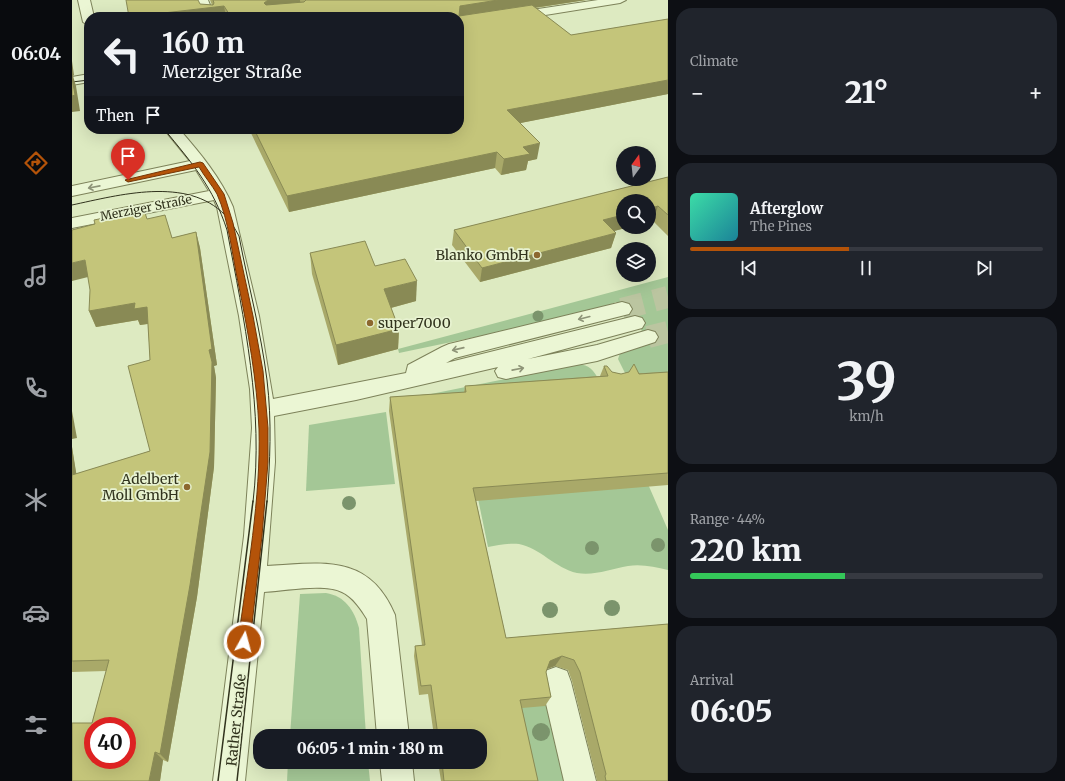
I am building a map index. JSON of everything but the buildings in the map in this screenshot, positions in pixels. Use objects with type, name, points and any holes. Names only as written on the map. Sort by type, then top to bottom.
[{"type":"street","points":[[84,0],[87,12]]},
{"type":"street","points":[[202,0],[206,12]]},
{"type":"street","points":[[464,24],[620,0]]},
{"type":"street","points":[[72,80],[84,79]]},
{"type":"street","name":"Rather Straße","points":[[175,134],[200,164],[220,194],[229,223],[249,316],[261,389],[263,462],[229,781]]},
{"type":"street","points":[[72,191],[200,164]]},
{"type":"street","name":"Merziger Straße","points":[[72,223],[155,205],[220,194]]},
{"type":"street","points":[[262,410],[320,399],[497,359],[635,323],[603,360],[429,386],[396,382]]},
{"type":"street","points":[[251,580],[327,575],[350,581],[367,595],[381,616],[392,729]]},
{"type":"street","points":[[556,682],[580,781]]},
{"type":"street","points":[[397,769],[398,781]]},
{"type":"green space","points":[[668,277],[668,386],[429,409],[431,394],[574,365],[586,366],[599,380],[627,377],[618,359],[620,353],[652,342],[616,302],[605,307],[566,318],[399,353],[398,349],[649,282],[656,282],[656,280]]},
{"type":"green space","points":[[386,412],[395,484],[306,491],[309,425]]},
{"type":"green space","points":[[644,475],[668,530],[668,570],[633,565],[596,573],[583,574],[562,567],[527,546],[511,544],[488,547],[476,489]]},
{"type":"green space","points":[[326,593],[333,595],[348,605],[354,615],[359,628],[366,729],[290,729],[300,594]]},
{"type":"green space","points":[[541,683],[565,781],[530,781],[510,687]]},
{"type":"green space","points":[[288,769],[369,769],[370,781],[287,781]]},
{"type":"tunnel","points":[[622,309],[668,297]]},
{"type":"tunnel","points":[[648,337],[668,332]]},
{"type":"tram line","points":[[72,82],[84,81]]},
{"type":"tram line","points":[[168,134],[201,176],[219,211]]},
{"type":"tram line","points":[[72,205],[131,193],[172,192],[192,196],[209,203],[219,211]]},
{"type":"tram line","points":[[219,211],[231,222],[239,236],[258,326],[267,380],[270,411],[267,502]]},
{"type":"tram line","points":[[219,211],[227,230],[240,298],[246,331],[254,399],[256,468],[253,502]]},
{"type":"tram line","points":[[218,781],[253,501]]},
{"type":"tram line","points":[[237,781],[267,501]]},
{"type":"place","name":"Blanko GmbH","points":[[537,255]]},
{"type":"place","name":"super7000","points":[[370,323]]},
{"type":"place","name":"Adelbert Moll GmbH","points":[[187,487]]},
{"type":"route","points":[[128,180],[200,164],[220,194],[229,223],[249,316],[261,389],[264,428],[263,462],[257,536],[244,642]]}]
